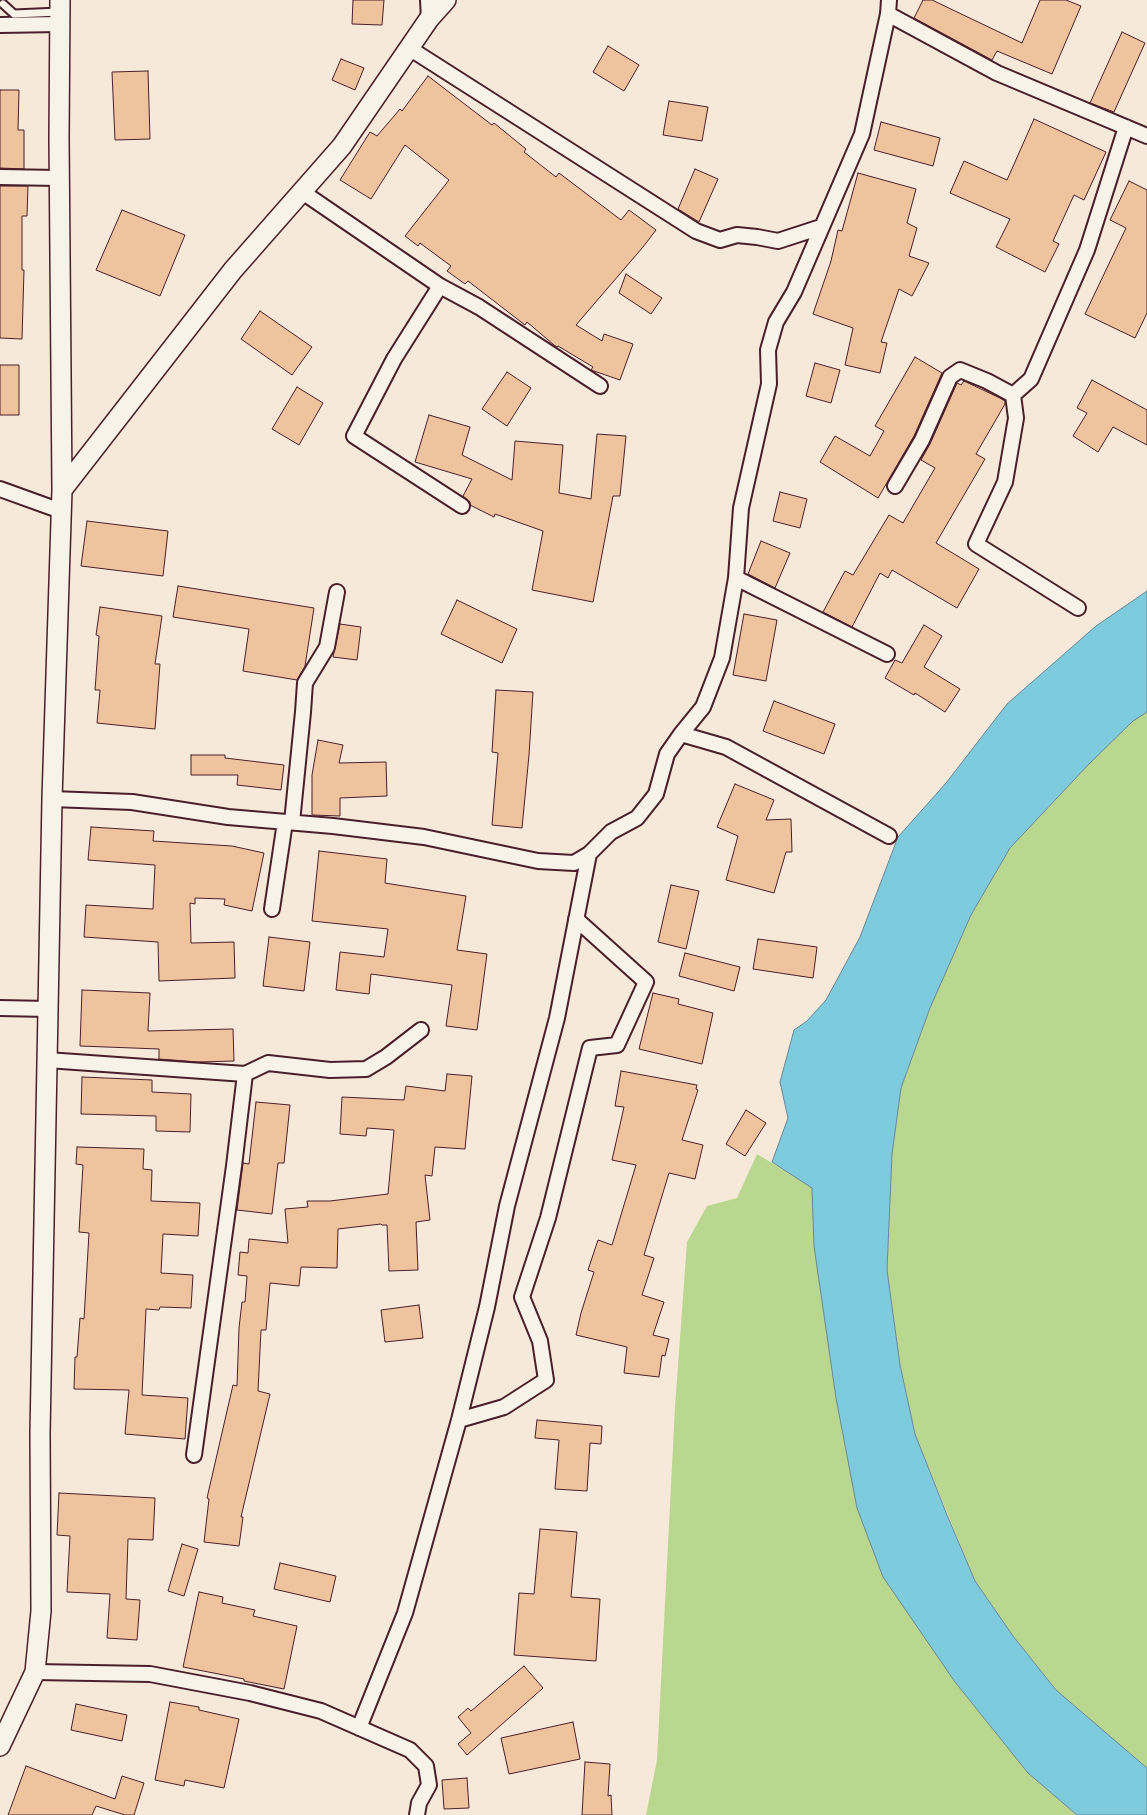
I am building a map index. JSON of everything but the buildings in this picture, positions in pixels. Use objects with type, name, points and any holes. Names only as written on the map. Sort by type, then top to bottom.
[{"type":"street","points":[[62,490],[233,270],[342,146],[409,48],[428,9],[446,0]]},
{"type":"street","points":[[52,799],[132,802],[228,817],[424,838],[538,862],[574,864],[589,854],[610,832],[636,818],[656,794],[667,754],[703,707],[722,658],[736,578],[741,508],[769,384],[768,350],[776,322],[794,292],[862,134],[888,7],[997,73],[1147,136]]},
{"type":"street","points":[[0,25],[60,12],[59,178],[62,490],[46,1060],[40,1433],[41,1611],[35,1672],[0,1746]]},
{"type":"street","points":[[409,48],[696,231],[720,240],[737,235],[778,241],[821,227]]},
{"type":"street","points":[[1013,394],[1031,379],[1087,250],[1126,127]]},
{"type":"street","points":[[0,177],[59,178]]},
{"type":"street","points":[[301,191],[440,286],[479,307],[600,386]]},
{"type":"street","points":[[440,286],[394,359],[354,436],[462,506]]},
{"type":"street","points":[[895,486],[922,440],[950,377],[960,370],[1013,394]]},
{"type":"street","points":[[1013,394],[1016,418],[1005,482],[976,544],[1078,608]]},
{"type":"street","points":[[0,489],[61,511]]},
{"type":"street","points":[[736,578],[887,654]]},
{"type":"street","points":[[272,909],[288,822],[304,712],[305,682],[327,647],[337,592]]},
{"type":"street","points":[[681,734],[726,747],[889,836]]},
{"type":"street","points":[[359,1728],[404,1613],[459,1420],[487,1307],[507,1206],[556,1018],[589,854]]},
{"type":"street","points":[[459,1420],[504,1407],[546,1380],[540,1341],[522,1297],[548,1218],[590,1048],[617,1045],[646,982],[576,919]]},
{"type":"street","points":[[0,1008],[48,1009]]},
{"type":"street","points":[[46,1060],[245,1074],[268,1063],[330,1070],[366,1069],[386,1057],[421,1030]]},
{"type":"street","points":[[194,1456],[233,1176],[245,1074]]},
{"type":"street","points":[[35,1672],[150,1674],[250,1693],[321,1711],[410,1750],[426,1766],[429,1785],[419,1803],[417,1815]]},
{"type":"lane","points":[[3,4],[14,14],[60,12]]},
{"type":"green space","points":[[1147,712],[1147,1768],[1056,1690],[1013,1636],[975,1581],[915,1434],[900,1365],[887,1270],[892,1154],[901,1088],[930,1008],[971,915],[1010,848],[1088,765],[1133,721]]},
{"type":"green space","points":[[757,1154],[812,1187],[814,1246],[836,1398],[857,1508],[955,1682],[1028,1773],[1077,1815],[646,1815],[657,1760],[675,1407],[687,1242],[707,1206],[737,1198]]},
{"type":"water","points":[[1147,591],[1147,712],[1133,721],[1088,765],[1010,848],[971,915],[930,1008],[901,1088],[892,1154],[887,1270],[900,1365],[915,1434],[947,1515],[975,1581],[1013,1636],[1056,1690],[1147,1768],[1147,1815],[1077,1815],[1028,1773],[955,1682],[883,1577],[857,1508],[836,1398],[814,1246],[812,1188],[772,1162],[788,1118],[780,1082],[794,1030],[807,1021],[826,1000],[860,937],[898,837],[946,783],[1007,704],[1096,626]]}]
